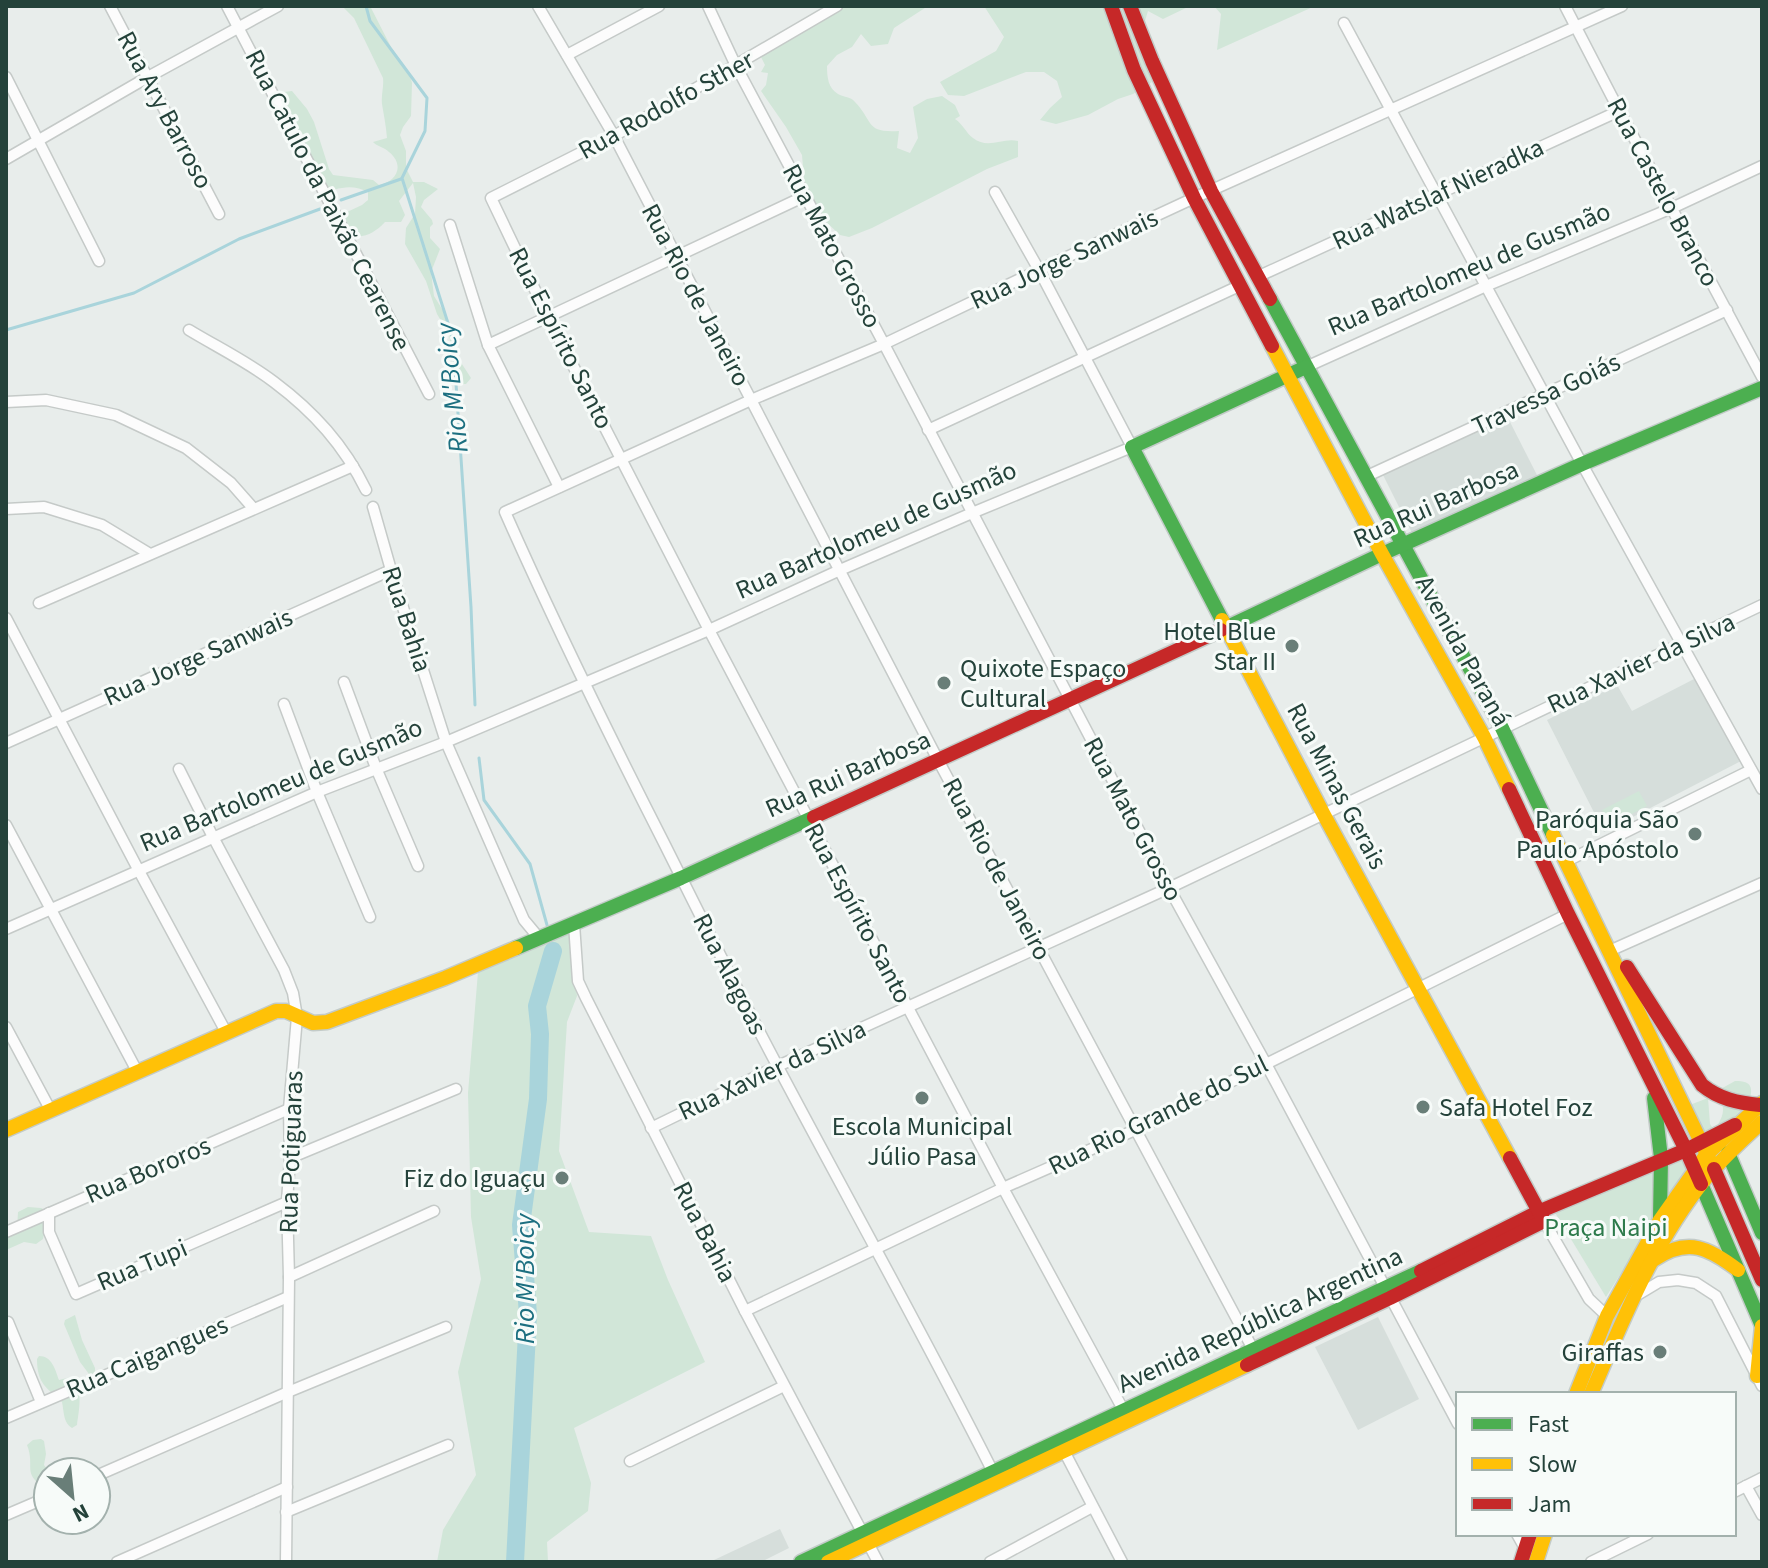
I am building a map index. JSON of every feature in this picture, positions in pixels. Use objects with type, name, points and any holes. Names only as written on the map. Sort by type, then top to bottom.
[{"type":"main road","name":"Avenida Paraná","points":[[1111,6],[1134,70],[1194,198],[1382,554],[1484,737],[1686,1150],[1762,1326]]},
{"type":"main road","name":"Avenida Paraná","points":[[1130,6],[1211,191],[1502,728],[1714,1169],[1762,1280]]},
{"type":"main road","name":"Rua Bartolomeu de Gusmão","points":[[1132,447],[1306,367]]},
{"type":"main road","name":"Rua Rui Barbosa","points":[[6,1130],[276,1011],[286,1011],[313,1023],[327,1022],[445,978],[574,924],[681,878],[1382,554],[1582,464],[1762,388]]},
{"type":"main road","name":"Rua Minas Gerais","points":[[1132,447],[1324,815],[1541,1217]]},
{"type":"main road","points":[[1599,927],[1616,948],[1702,1085],[1724,1100],[1761,1104]]},
{"type":"main road","points":[[1649,1074],[1659,1120],[1662,1160],[1660,1220]]},
{"type":"main road","name":"Avenida República Argentina","points":[[801,1562],[865,1537],[1388,1294],[1662,1160],[1686,1150],[1703,1148],[1761,1104]]},
{"type":"main road","points":[[1592,1392],[1631,1300],[1680,1213],[1728,1153],[1762,1122]]},
{"type":"main road","points":[[1577,1392],[1607,1316],[1660,1220],[1694,1169],[1703,1148]]},
{"type":"main road","points":[[1728,1153],[1762,1233]]},
{"type":"main road","points":[[1651,1263],[1669,1250],[1694,1246],[1712,1251],[1739,1271]]},
{"type":"main road","points":[[1759,1381],[1762,1326]]},
{"type":"main road","name":"Avenida República Argentina","points":[[995,1476],[1064,1451],[1126,1416]]},
{"type":"main road","points":[[1529,1559],[1530,1536]]},
{"type":"main road","points":[[1529,1559],[1544,1536]]},
{"type":"main road","name":"Avenida República Argentina","points":[[828,1562],[865,1537]]},
{"type":"street","name":"Rua Ary Barroso","points":[[110,6],[219,214]]},
{"type":"street","name":"Rua Catulo da Paixão Cearense","points":[[227,6],[429,394]]},
{"type":"street","points":[[6,159],[278,6]]},
{"type":"street","name":"Rua Rio de Janeiro","points":[[538,6],[614,136],[938,760],[1256,1355]]},
{"type":"street","points":[[567,55],[659,6]]},
{"type":"street","name":"Rua Mato Grosso","points":[[708,6],[736,66],[1169,888],[1456,1420]]},
{"type":"street","name":"Rua Rodolfo Sther","points":[[491,198],[614,136],[837,6]]},
{"type":"street","name":"Rua Castelo Branco","points":[[1565,6],[1762,377]]},
{"type":"street","name":"Rua Jorge Sanwais","points":[[505,512],[751,400],[884,344],[1194,198],[1622,6]]},
{"type":"street","points":[[1344,23],[1762,789]]},
{"type":"street","points":[[6,77],[99,261]]},
{"type":"street","name":"Rua Watslaf Nieradka","points":[[1257,277],[1619,111]]},
{"type":"street","name":"Rua Bartolomeu de Gusmão","points":[[1306,367],[1762,166]]},
{"type":"street","name":"Rua Minas Gerais","points":[[995,192],[1132,447]]},
{"type":"street","points":[[488,345],[805,196]]},
{"type":"street","name":"Rua Espírito Santo","points":[[491,198],[548,317],[709,630],[1126,1416]]},
{"type":"street","points":[[450,225],[488,345],[559,487]]},
{"type":"street","points":[[928,430],[1239,286]]},
{"type":"street","name":"Travessa Goiás","points":[[1365,477],[1727,310]]},
{"type":"street","points":[[189,330],[273,381],[333,436],[366,490]]},
{"type":"street","points":[[6,402],[46,400],[116,415],[186,448],[231,483],[253,508]]},
{"type":"street","name":"Rua Bartolomeu de Gusmão","points":[[6,929],[317,792],[446,742],[972,513],[1132,447]]},
{"type":"street","points":[[39,603],[353,466]]},
{"type":"street","points":[[6,509],[44,507],[102,525],[150,554]]},
{"type":"street","name":"Rua Bahia","points":[[375,512],[446,742],[524,920],[539,938]]},
{"type":"street","name":"Rua Alagoas","points":[[505,512],[583,683],[681,878],[995,1476]]},
{"type":"street","name":"Rua Jorge Sanwais","points":[[6,743],[391,570]]},
{"type":"street","name":"Rua Xavier da Silva","points":[[651,1128],[778,1066],[1169,888],[1762,605]]},
{"type":"street","points":[[6,618],[226,1032]]},
{"type":"street","points":[[344,682],[376,768],[418,866]]},
{"type":"street","points":[[284,704],[370,917]]},
{"type":"street","name":"Rua Potiguaras","points":[[179,769],[284,970],[293,993],[297,1017],[289,1109],[287,1202],[286,1562]]},
{"type":"street","points":[[1567,861],[1751,770]]},
{"type":"street","points":[[6,825],[138,1073]]},
{"type":"street","points":[[1616,948],[1762,883]]},
{"type":"street","name":"Rua Rio Grande do Sul","points":[[745,1311],[1003,1188],[1135,1130],[1568,914]]},
{"type":"street","name":"Rua Bahia","points":[[574,924],[578,981],[745,1311],[878,1562]]},
{"type":"street","points":[[6,1027],[51,1111]]},
{"type":"street","points":[[290,1158],[456,1089]]},
{"type":"street","name":"Rua Bororos","points":[[6,1232],[289,1109]]},
{"type":"street","name":"Rua Tupi","points":[[49,1213],[49,1232],[76,1294],[287,1202]]},
{"type":"street","points":[[289,1277],[434,1211]]},
{"type":"street","name":"Rua Minas Gerais","points":[[1541,1217],[1589,1299],[1607,1316]]},
{"type":"street","points":[[1631,1300],[1659,1282],[1678,1280],[1696,1283],[1716,1296],[1759,1381]]},
{"type":"street","name":"Rua Caigangues","points":[[6,1418],[288,1297]]},
{"type":"street","points":[[7,1323],[41,1402]]},
{"type":"street","points":[[112,1469],[446,1327]]},
{"type":"street","points":[[630,1461],[784,1386]]},
{"type":"street","points":[[286,1512],[448,1445]]},
{"type":"street","points":[[1064,1451],[1122,1562]]},
{"type":"street","points":[[1736,1491],[1762,1478]]},
{"type":"street","points":[[1746,1486],[1762,1515]]},
{"type":"street","points":[[117,1562],[287,1487]]},
{"type":"street","points":[[6,1515],[32,1504]]},
{"type":"street","points":[[990,1562],[1092,1507]]},
{"type":"street","points":[[1518,1536],[1529,1559]]},
{"type":"street","points":[[1591,1562],[1644,1536]]},
{"type":"shaded area","points":[[1506,414],[1538,477],[1412,533],[1381,471]]},
{"type":"shaded area","points":[[1696,678],[1741,761],[1604,832],[1547,720],[1617,685],[1632,711]]},
{"type":"shaded area","points":[[1378,1317],[1419,1399],[1358,1430],[1315,1347]]},
{"type":"shaded area","points":[[780,1529],[789,1548],[761,1562],[714,1560]]},
{"type":"green space","points":[[342,6],[370,6],[410,75],[411,116],[400,135],[406,151],[406,168],[413,182],[424,182],[438,189],[424,200],[421,207],[432,220],[430,238],[440,249],[431,272],[434,296],[453,331],[458,358],[471,378],[466,384],[457,384],[449,334],[437,314],[426,281],[405,244],[406,228],[415,214],[413,183],[399,201],[405,215],[401,222],[385,222],[368,234],[353,236],[348,234],[346,228],[347,212],[368,200],[368,192],[349,187],[325,192],[314,185],[305,171],[282,100],[284,92],[292,91],[307,109],[333,175],[373,180],[379,185],[397,172],[394,157],[373,142],[387,138],[382,104],[383,78],[354,18]]},
{"type":"green space","points":[[845,6],[928,6],[894,28],[888,44],[871,46],[861,34],[852,47],[837,55],[827,66],[832,89],[853,100],[871,125],[880,130],[899,131],[897,148],[910,153],[918,138],[913,107],[927,99],[942,96],[955,105],[960,116],[955,119],[979,141],[1018,141],[1018,157],[987,169],[849,237],[840,235],[822,218],[804,179],[802,155],[761,91],[766,85],[768,73],[761,72],[765,65],[761,57]]},
{"type":"green space","points":[[984,6],[1190,6],[1163,19],[1148,11],[1138,44],[1152,82],[1088,115],[1056,124],[1040,120],[1062,97],[1057,81],[1044,72],[1026,72],[964,96],[948,95],[940,82],[996,51],[1004,37]]},
{"type":"green space","points":[[1214,6],[1315,6],[1217,50],[1221,14]]},
{"type":"green space","points":[[1639,791],[1647,806],[1610,825],[1602,810]]},
{"type":"green space","points":[[569,933],[577,996],[567,1022],[559,1151],[589,1232],[651,1236],[705,1362],[574,1428],[591,1483],[588,1511],[547,1542],[548,1562],[437,1562],[443,1530],[476,1475],[458,1372],[481,1279],[471,1217],[468,1093],[478,972]]},
{"type":"green space","points":[[1735,1081],[1745,1082],[1751,1089],[1745,1112],[1726,1125],[1707,1133],[1701,1132],[1687,1106],[1708,1098],[1710,1124],[1717,1126],[1723,1109],[1717,1091]]},
{"type":"green space","name":"Praça Naipi","points":[[1680,1156],[1686,1169],[1606,1297],[1554,1211]]},
{"type":"green space","points":[[28,1207],[45,1210],[47,1218],[43,1239],[36,1244],[24,1242],[6,1250],[6,1233],[17,1229],[18,1212]]},
{"type":"green space","points":[[75,1315],[95,1368],[92,1378],[80,1362],[64,1324],[65,1320]]},
{"type":"green space","points":[[39,1356],[50,1361],[59,1380],[71,1377],[78,1388],[77,1425],[72,1428],[65,1420],[62,1402],[41,1380],[37,1367]]},
{"type":"green space","points":[[33,1440],[44,1441],[46,1454],[32,1456],[32,1476],[27,1445]]},
{"type":"waterway","name":"Rio M'Boicy","points":[[366,6],[370,21],[427,98],[425,131],[402,178],[453,339],[475,705]]},
{"type":"waterway","points":[[341,200],[401,179]]},
{"type":"waterway","points":[[6,330],[134,293],[239,239],[320,209]]},
{"type":"waterway","name":"Rio M'Boicy","points":[[479,758],[484,800],[530,864],[547,925]]},
{"type":"waterway","name":"Rio M'Boicy","points":[[515,1562],[528,1314],[521,1225],[538,1099],[540,1034],[537,1006],[553,951]]},
{"type":"traffic: fast","points":[[1270,299],[1502,728],[1553,835]]},
{"type":"traffic: fast","points":[[1222,620],[1132,447],[1306,367]]},
{"type":"traffic: fast","points":[[1221,630],[1582,464],[1762,388]]},
{"type":"traffic: fast","points":[[516,948],[814,817]]},
{"type":"traffic: fast","points":[[1654,1098],[1661,1158],[1660,1218]]},
{"type":"traffic: fast","points":[[1728,1153],[1762,1233]]},
{"type":"traffic: fast","points":[[1701,1184],[1762,1326]]},
{"type":"traffic: fast","points":[[801,1562],[1421,1271]]},
{"type":"traffic: slow","points":[[1272,346],[1382,554],[1484,737],[1509,789]]},
{"type":"traffic: slow","points":[[1222,620],[1510,1158]]},
{"type":"traffic: slow","points":[[1553,835],[1714,1169]]},
{"type":"traffic: slow","points":[[6,1130],[276,1011],[286,1011],[313,1023],[327,1022],[516,948]]},
{"type":"traffic: slow","points":[[1577,1392],[1607,1316],[1660,1220],[1706,1155],[1762,1103]]},
{"type":"traffic: slow","points":[[1592,1392],[1641,1282],[1687,1202],[1733,1149],[1762,1122]]},
{"type":"traffic: slow","points":[[1655,1259],[1678,1248],[1698,1248],[1738,1270]]},
{"type":"traffic: slow","points":[[1757,1376],[1762,1326]]},
{"type":"traffic: slow","points":[[828,1562],[1247,1365]]},
{"type":"traffic: slow","points":[[1536,1562],[1544,1536]]},
{"type":"traffic: jam","points":[[1111,6],[1134,70],[1194,198],[1272,346]]},
{"type":"traffic: jam","points":[[1130,6],[1211,191],[1270,299]]},
{"type":"traffic: jam","points":[[814,817],[1221,630]]},
{"type":"traffic: jam","points":[[1509,789],[1701,1184]]},
{"type":"traffic: jam","points":[[1627,967],[1702,1085],[1729,1100],[1760,1105]]},
{"type":"traffic: jam","points":[[1421,1271],[1538,1212],[1686,1150],[1735,1125]]},
{"type":"traffic: jam","points":[[1247,1365],[1544,1221],[1510,1158]]},
{"type":"traffic: jam","points":[[1714,1169],[1762,1280]]},
{"type":"traffic: jam","points":[[1521,1562],[1529,1536]]},
{"type":"place","name":"Hotel Blue Star II","points":[[1292,646]]},
{"type":"place","name":"Quixote Espaço Cultural","points":[[944,683]]},
{"type":"place","name":"Paróquia São Paulo Apóstolo","points":[[1695,834]]},
{"type":"place","name":"Escola Municipal Júlio Pasa","points":[[922,1098]]},
{"type":"place","name":"Safa Hotel Foz","points":[[1423,1107]]},
{"type":"place","name":"Fiz do Iguaçu","points":[[562,1178]]},
{"type":"place","name":"Giraffas","points":[[1660,1352]]}]
